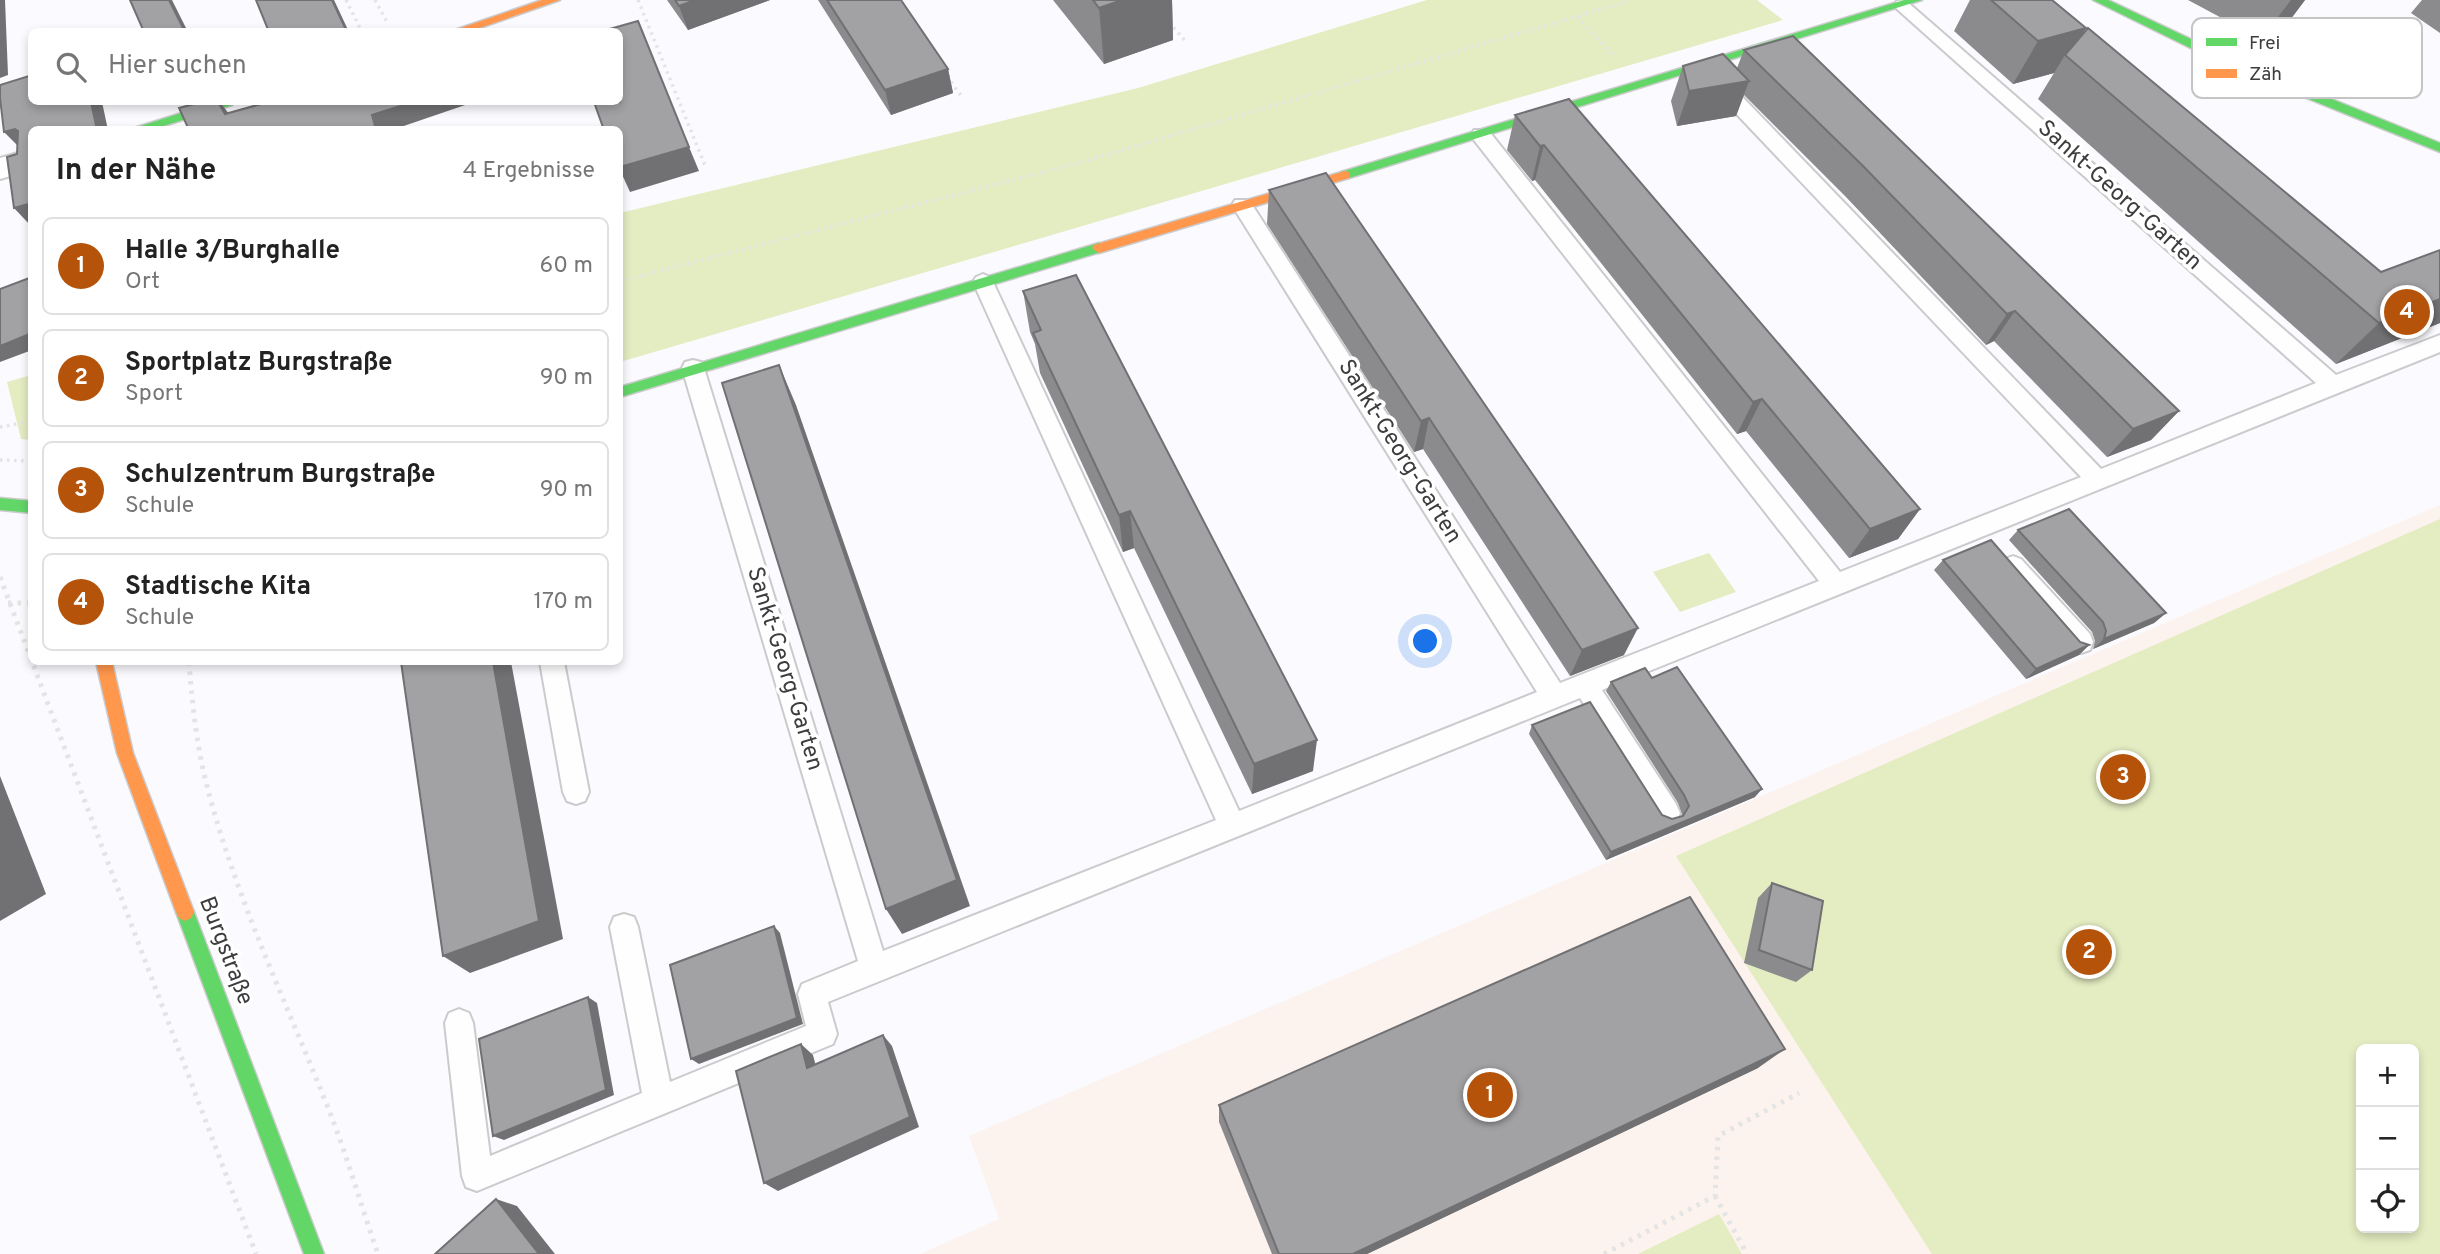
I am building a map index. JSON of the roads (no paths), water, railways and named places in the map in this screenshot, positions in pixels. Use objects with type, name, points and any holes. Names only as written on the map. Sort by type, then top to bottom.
[{"type":"street","points":[[466,28],[554,0]]},
{"type":"street","points":[[2099,0],[2192,44]]},
{"type":"street","name":"Sankt-Georg-Garten","points":[[623,391],[1481,135],[1910,2]]},
{"type":"street","points":[[2317,98],[2440,148]]},
{"type":"street","points":[[147,126],[218,105]]},
{"type":"street","points":[[0,169],[28,160]]},
{"type":"street","points":[[0,504],[28,507]]},
{"type":"street","name":"Burgstraße","points":[[105,665],[125,753],[314,1254]]},
{"type":"lane","name":"Sankt-Georg-Garten","points":[[1910,2],[2335,387]]},
{"type":"lane","points":[[1702,66],[2099,481]]},
{"type":"lane","points":[[1481,135],[1837,586]]},
{"type":"lane","name":"Sankt-Georg-Garten","points":[[1242,205],[1555,698]]},
{"type":"lane","points":[[983,282],[1233,827]]},
{"type":"lane","points":[[459,1023],[477,1177],[823,1034],[812,994],[2335,387],[2440,342]]},
{"type":"lane","name":"Sankt-Georg-Garten","points":[[693,368],[875,970]]},
{"type":"lane","points":[[1980,528],[2081,642]]},
{"type":"lane","points":[[553,665],[576,792]]},
{"type":"lane","points":[[1586,686],[1667,813]]},
{"type":"lane","points":[[624,927],[659,1103]]},
{"type":"place","name":"Stadtische Kita","points":[[2407,312]]},
{"type":"place","name":"Schulzentrum Burgstraße","points":[[2123,777]]},
{"type":"place","name":"Sportplatz Burgstraße","points":[[2089,952]]},
{"type":"place","name":"Halle 3/Burghalle","points":[[1490,1095]]}]
